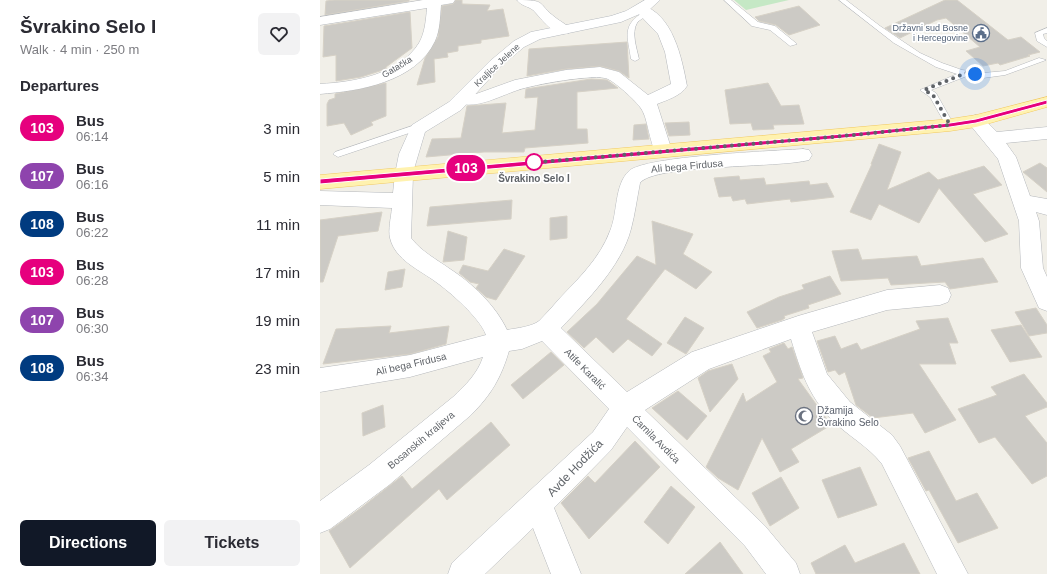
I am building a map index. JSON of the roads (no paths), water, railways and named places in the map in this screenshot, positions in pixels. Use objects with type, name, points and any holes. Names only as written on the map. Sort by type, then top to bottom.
[{"type":"main road","points":[[320,182],[843,136],[950,125],[976,121],[1047,102]]},
{"type":"street","points":[[524,0],[537,6],[549,20],[564,30]]},
{"type":"street","name":"Gatačka","points":[[320,21],[442,1],[427,43],[418,54],[402,66],[382,77],[361,84],[320,89]]},
{"type":"street","points":[[646,102],[663,96],[679,86],[673,49],[665,31],[647,7]]},
{"type":"street","name":"Kraljice Jelene","points":[[421,126],[455,106],[495,64],[524,40],[536,35],[619,18],[647,7]]},
{"type":"street","points":[[462,99],[478,99],[515,85],[566,75],[600,72],[613,75],[650,105],[663,151]]},
{"type":"street","points":[[976,121],[993,138],[1008,157],[1029,221],[1032,268],[1047,301]]},
{"type":"street","points":[[421,126],[414,137],[404,174],[401,201],[400,238],[403,245],[412,255],[445,277],[491,322],[500,342]]},
{"type":"street","points":[[993,138],[1047,133]]},
{"type":"street","name":"Ali bega Firdusa","points":[[320,380],[410,366],[500,342],[522,338],[546,329],[591,280],[607,259],[621,230],[631,182],[636,174],[655,168],[803,155]]},
{"type":"street","points":[[320,198],[401,201]]},
{"type":"street","points":[[1024,202],[1047,207]]},
{"type":"street","name":"Ćamila Avdića","points":[[785,574],[755,536],[625,408],[701,360],[798,326],[887,300],[940,295]]},
{"type":"street","points":[[798,326],[817,381],[841,411],[883,444],[891,454],[953,574]]},
{"type":"street","name":"Atife Karalić","points":[[546,329],[625,408]]},
{"type":"street","name":"Bosanskih kraljeva","points":[[320,519],[379,475],[462,406],[474,394],[490,371],[500,342]]},
{"type":"street","name":"Avde Hodžića","points":[[566,574],[538,504],[602,441],[625,408]]},
{"type":"street","points":[[463,574],[538,504]]},
{"type":"lane","points":[[727,0],[755,24],[762,27],[772,28],[793,44]]},
{"type":"lane","points":[[842,0],[889,38],[919,56],[966,73],[984,75],[1004,73],[1042,60]]},
{"type":"lane","points":[[635,59],[630,39],[631,31],[638,17],[647,7]]},
{"type":"lane","points":[[1047,30],[1039,33],[1040,39],[1047,45]]},
{"type":"lane","points":[[950,125],[933,95],[924,90],[966,73]]},
{"type":"lane","points":[[338,154],[421,126]]},
{"type":"place","name":"Državni sud Bosne i Hercegovine","points":[[981,33]]},
{"type":"place","name":"Švrakino Selo I","points":[[534,162]]},
{"type":"place","name":"Džamija Švrakino Selo","points":[[804,416]]}]
